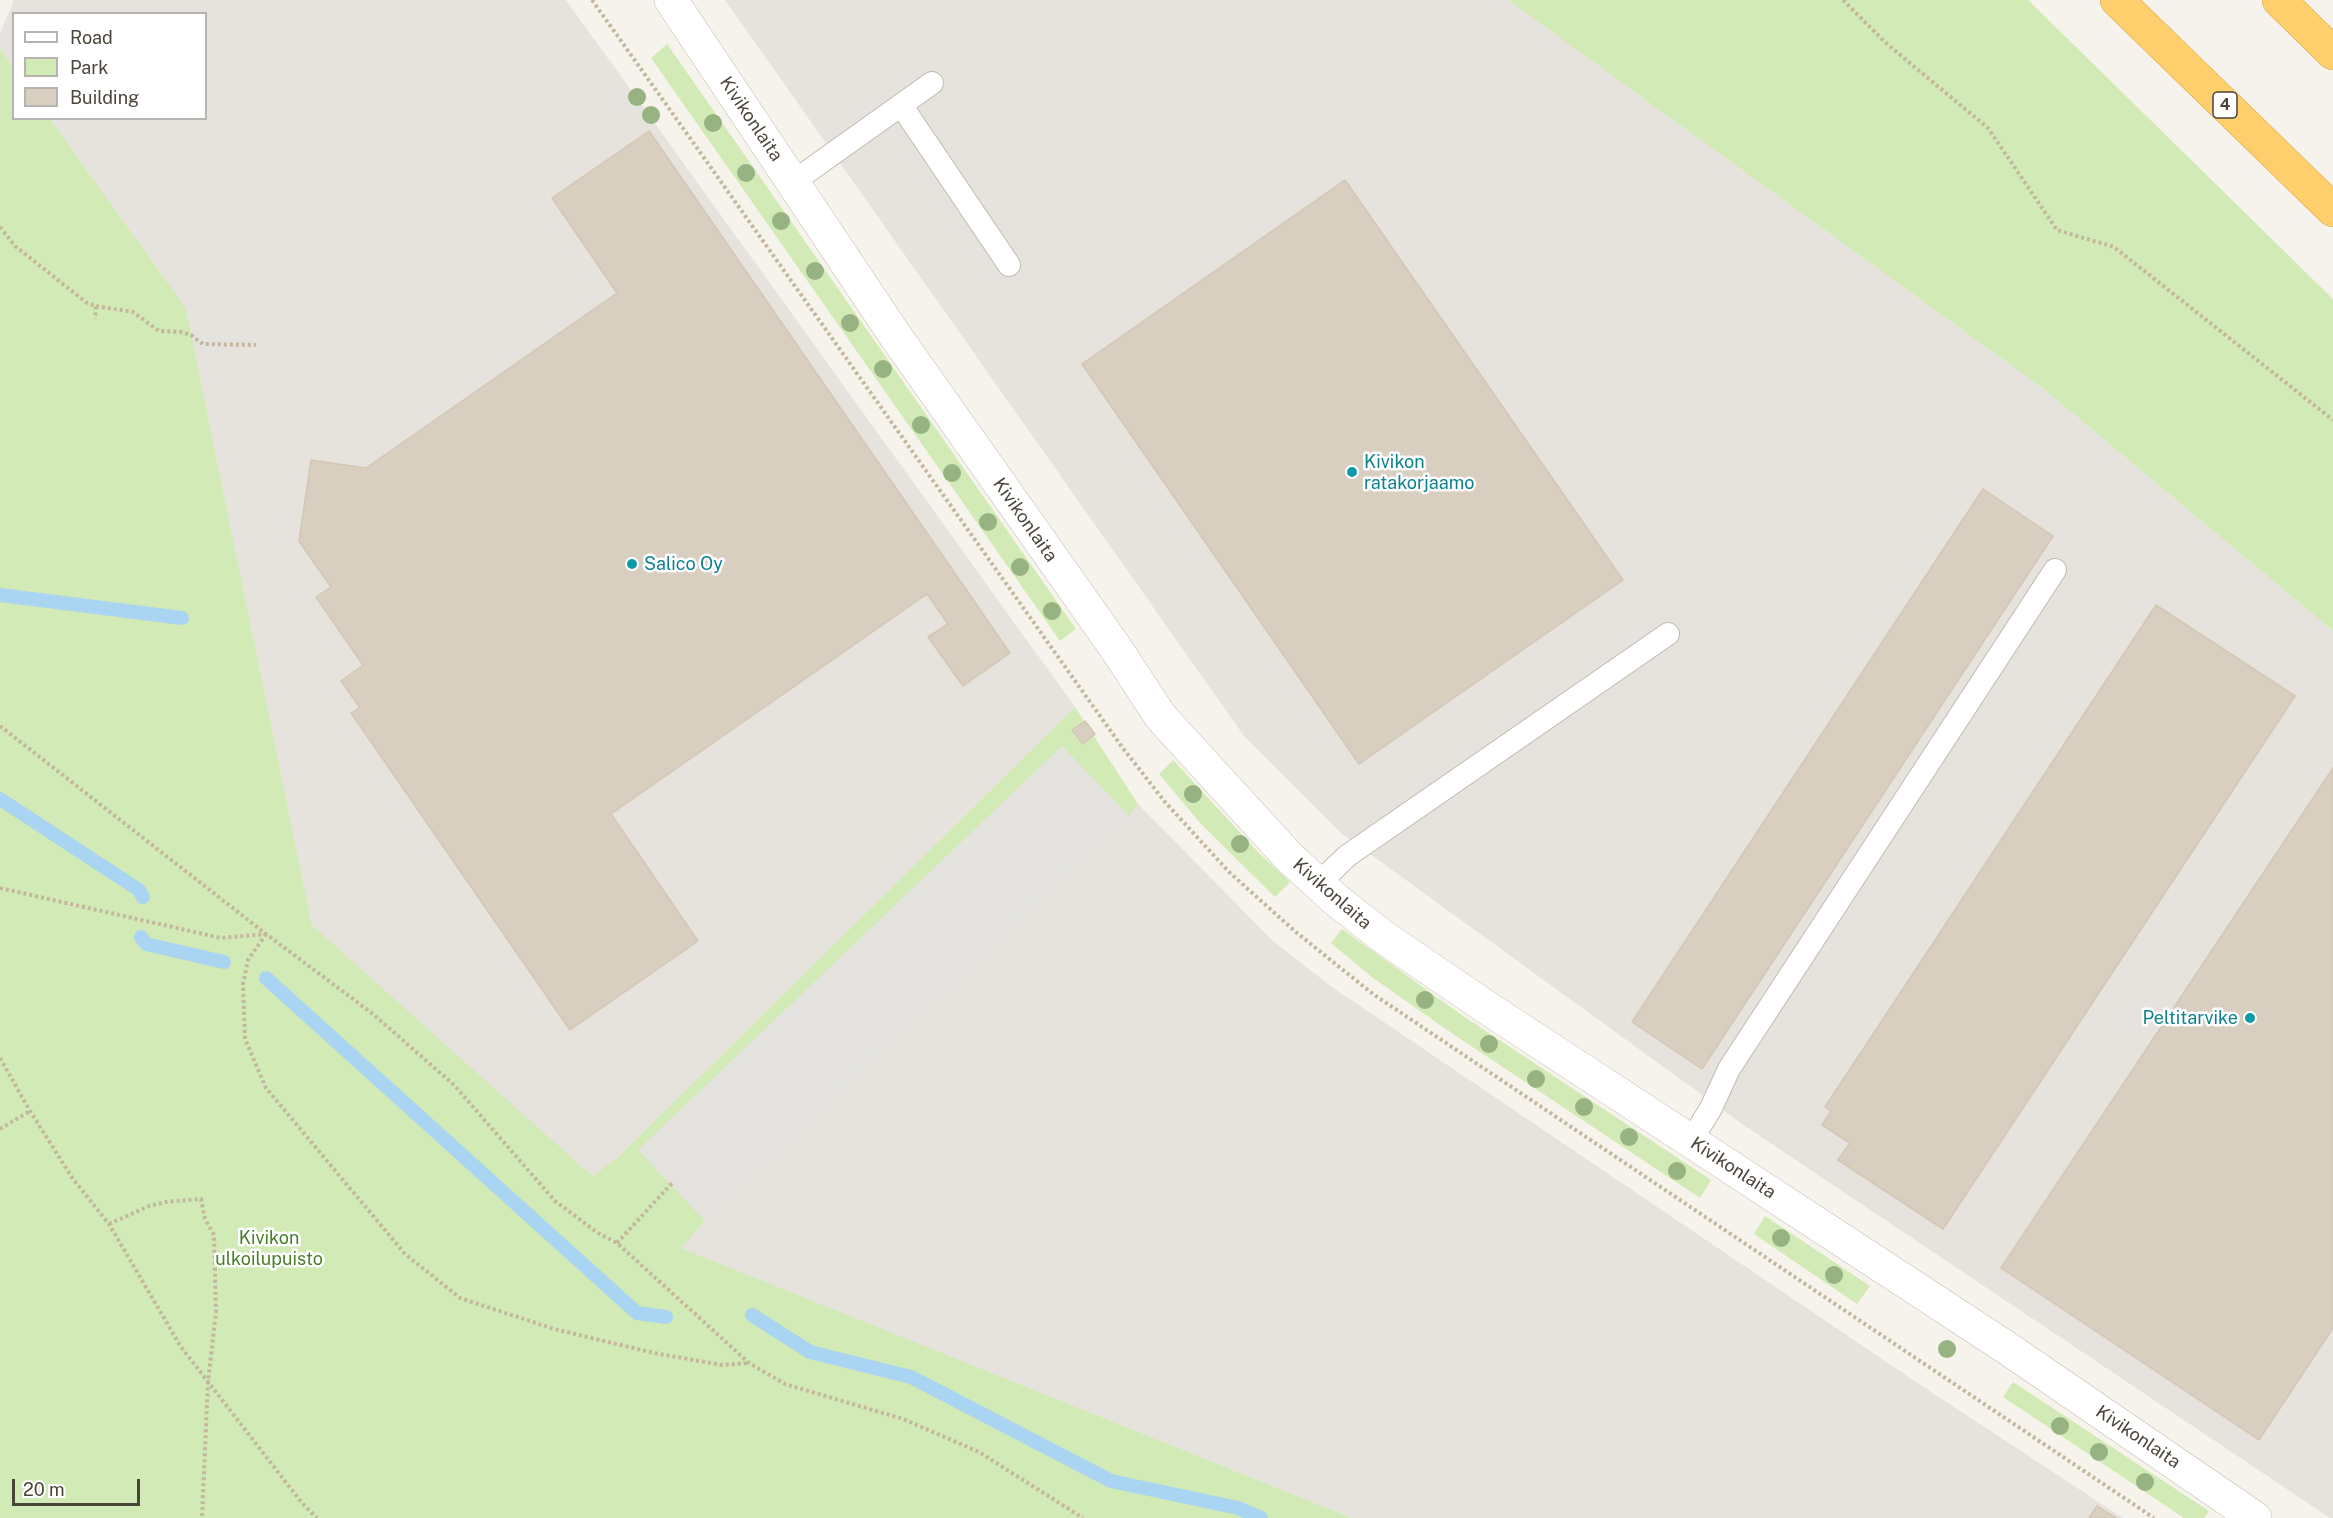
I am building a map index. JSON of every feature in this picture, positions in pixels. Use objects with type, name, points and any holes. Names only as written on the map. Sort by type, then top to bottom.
[{"type":"highway","name":"4","points":[[2117,0],[2333,210]]},
{"type":"highway","points":[[2279,0],[2333,53]]},
{"type":"street","name":"Kivikonlaita","points":[[671,0],[892,331],[1115,646],[1161,717],[1274,840],[1319,883],[1382,936],[1489,1009],[2007,1348],[2255,1518]]},
{"type":"lane","points":[[793,182],[932,83]]},
{"type":"lane","points":[[901,105],[1009,265]]},
{"type":"lane","points":[[1691,1141],[1712,1108],[1729,1069],[2055,570]]},
{"type":"lane","points":[[1319,883],[1347,856],[1668,634]]},
{"type":"path","points":[[1843,0],[1887,44],[1988,128],[2057,230],[2114,247],[2333,420]]},
{"type":"path","points":[[0,227],[15,246],[87,303],[133,312],[159,331],[182,332],[191,335],[203,344],[256,345]]},
{"type":"path","points":[[95,319],[96,306]]},
{"type":"path","points":[[0,726],[266,934],[374,1014],[454,1085],[555,1201],[598,1233],[617,1243],[748,1363],[784,1384],[903,1419],[980,1452],[1083,1518]]},
{"type":"path","points":[[0,888],[221,938],[266,934]]},
{"type":"path","points":[[266,934],[248,960],[243,984],[245,1039],[266,1088],[405,1254],[460,1298],[554,1329],[654,1353],[722,1365],[748,1363]]},
{"type":"path","points":[[0,1058],[73,1179],[109,1224],[181,1347],[302,1503],[317,1518]]},
{"type":"path","points":[[0,1129],[30,1111]]},
{"type":"path","points":[[617,1243],[674,1181]]},
{"type":"path","points":[[109,1224],[149,1206],[201,1199],[205,1219],[214,1235],[216,1312],[207,1382],[202,1518]]},
{"type":"shaded area","points":[[14,0],[566,0],[1075,707],[616,1159],[591,1177],[312,925],[186,308],[51,120],[207,120],[207,12],[12,12],[12,66],[0,48],[0,33]]},
{"type":"shaded area","points":[[725,0],[1508,0],[2045,390],[2333,631],[2333,1518],[1745,1126],[1341,833],[1244,736]]},
{"type":"shaded area","points":[[1062,746],[1129,816],[705,1221],[638,1150]]},
{"type":"shaded area","points":[[1138,804],[1273,941],[1332,987],[1913,1380],[2123,1518],[1352,1518],[680,1248],[705,1221],[1129,816]]},
{"type":"green space","points":[[1508,0],[2028,0],[2333,299],[2333,631],[2045,390]]},
{"type":"green space","points":[[667,44],[1076,629],[1060,641],[651,58]]},
{"type":"green space","name":"Kivikon ulkoilupuisto","points":[[0,48],[12,66],[12,120],[51,120],[186,308],[312,925],[592,1176],[616,1159],[1075,707],[1138,804],[1129,816],[705,1221],[681,1248],[1352,1518],[0,1518]]},
{"type":"green space","points":[[1173,760],[1259,853],[1290,882],[1275,897],[1202,825],[1159,774]]},
{"type":"green space","points":[[1342,929],[1463,1016],[1711,1180],[1700,1198],[1453,1034],[1373,978],[1331,943]]},
{"type":"green space","points":[[1765,1216],[1870,1286],[1857,1304],[1754,1234]]},
{"type":"green space","points":[[2013,1382],[2209,1511],[2204,1518],[2184,1518],[2003,1397]]},
{"type":"building","name":"Salico Oy","points":[[649,131],[1010,653],[963,686],[928,637],[948,624],[927,594],[611,814],[698,941],[570,1030],[351,713],[360,708],[341,681],[363,665],[316,597],[331,587],[299,541],[311,460],[366,468],[617,293],[552,198]]},
{"type":"building","name":"Kivikon ratakorjaamo","points":[[1345,180],[1623,580],[1359,764],[1082,364]]},
{"type":"building","points":[[1983,489],[2053,536],[1702,1069],[1632,1022]]},
{"type":"building","points":[[2156,605],[2295,696],[1943,1229],[1838,1160],[1850,1143],[1822,1125],[1831,1111],[1825,1107]]},
{"type":"building","points":[[1085,721],[1095,734],[1083,744],[1072,730]]},
{"type":"building","name":"Peltitarvike","points":[[2333,768],[2333,1328],[2259,1440],[2001,1268]]},
{"type":"building","points":[[2097,1506],[2116,1518],[2089,1518]]},
{"type":"waterway","points":[[0,595],[182,618]]},
{"type":"waterway","points":[[0,799],[139,890],[143,897]]},
{"type":"waterway","points":[[141,937],[146,944],[224,962]]},
{"type":"waterway","points":[[266,978],[637,1313],[666,1317]]},
{"type":"waterway","points":[[752,1315],[810,1352],[911,1377],[1111,1481],[1238,1508],[1261,1518]]},
{"type":"place","name":"Kivikon ratakorjaamo","points":[[1352,472]]},
{"type":"place","name":"Salico Oy","points":[[632,564]]},
{"type":"place","name":"Peltitarvike","points":[[2250,1018]]}]
